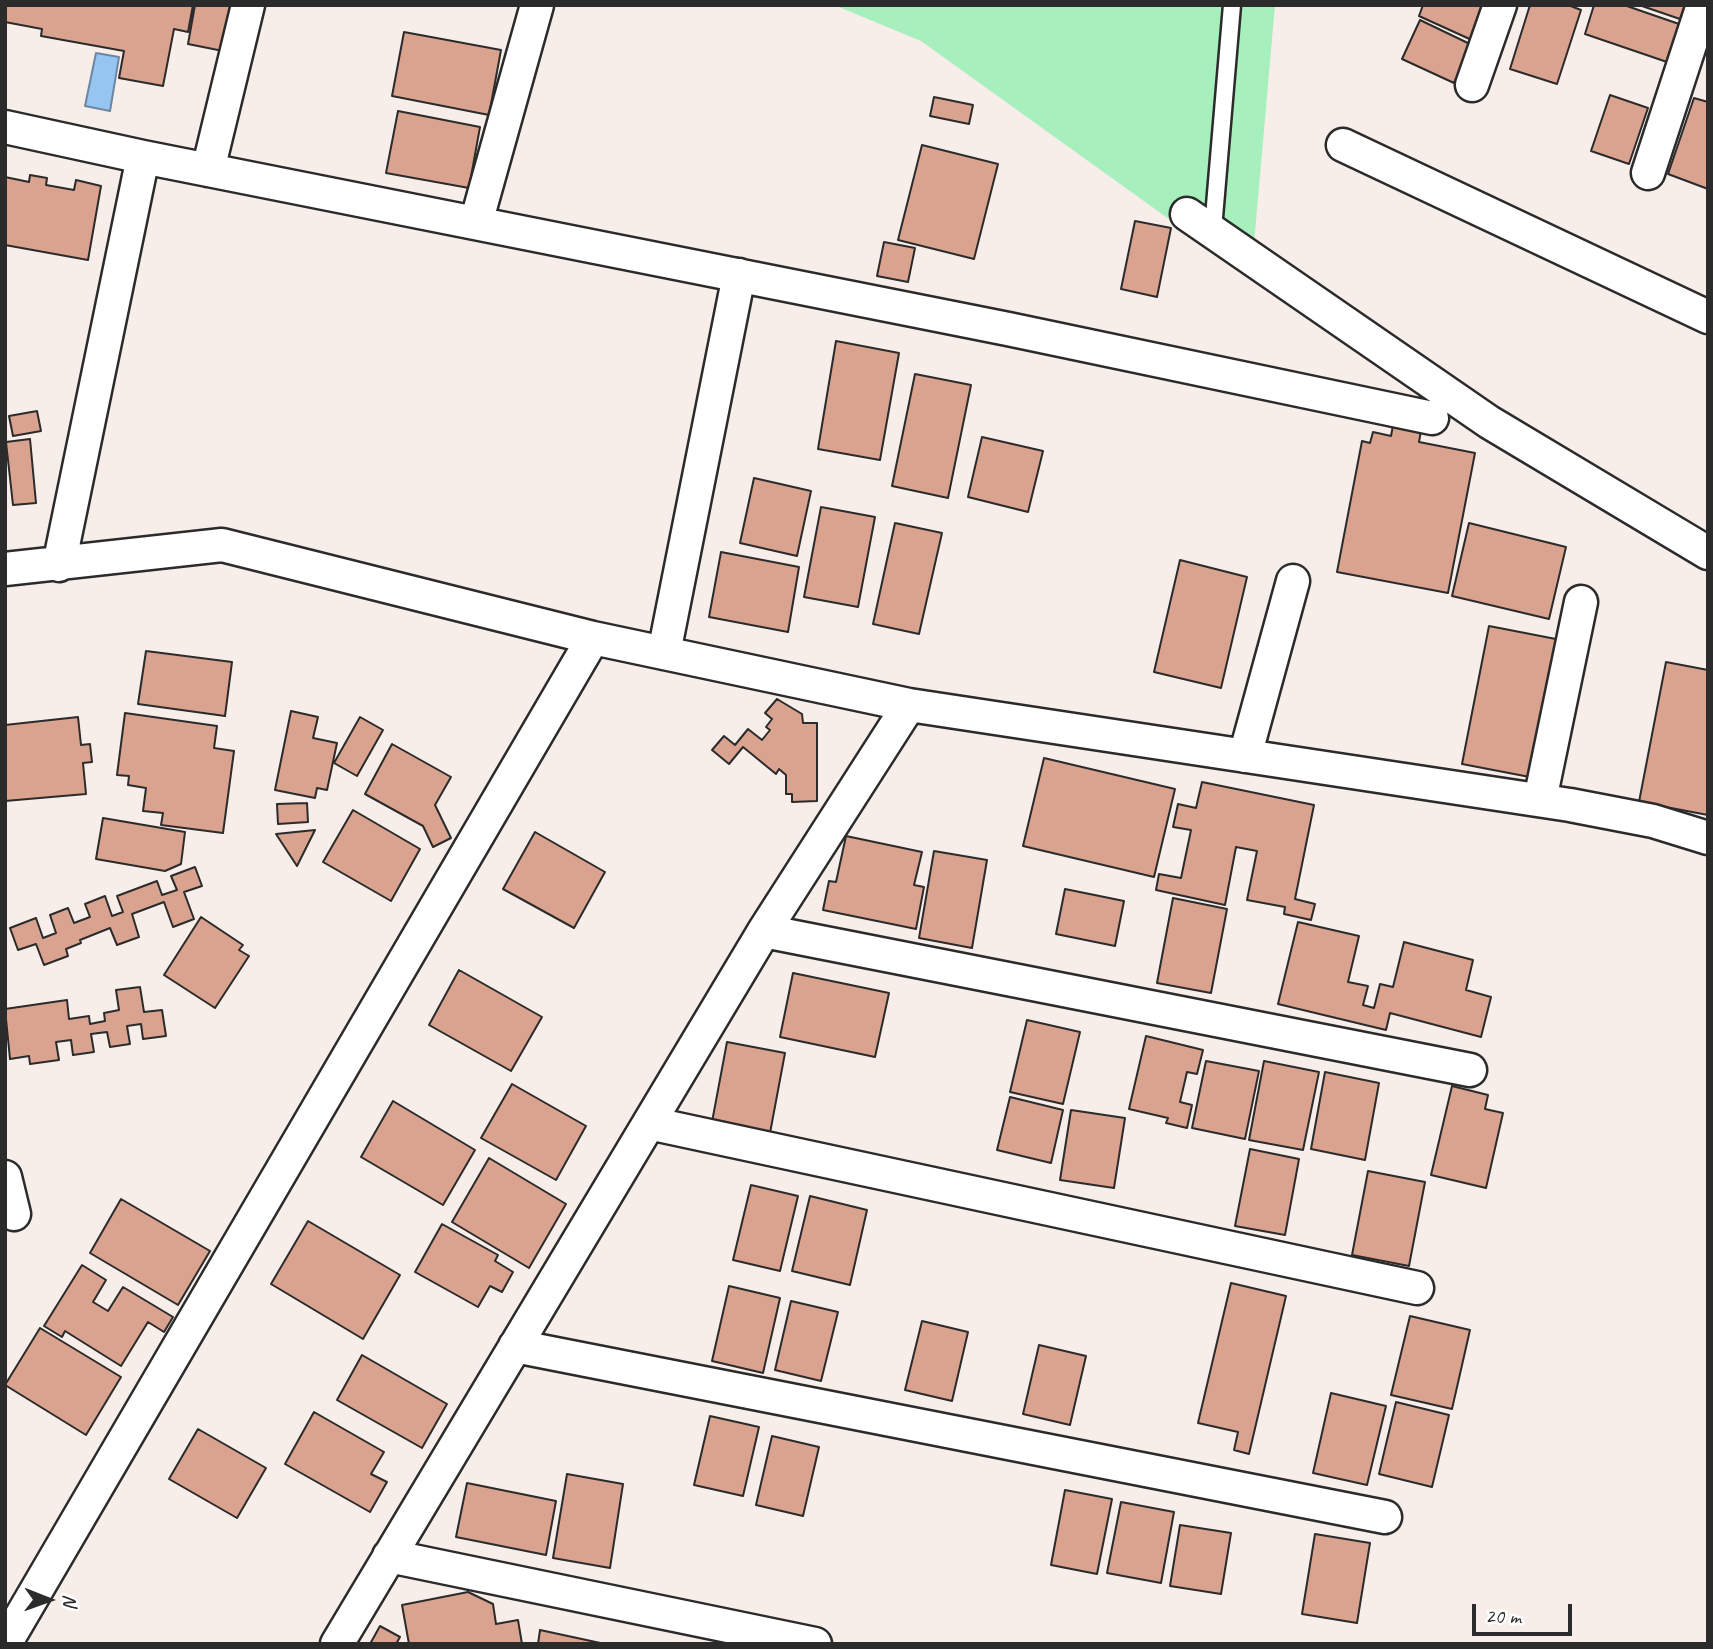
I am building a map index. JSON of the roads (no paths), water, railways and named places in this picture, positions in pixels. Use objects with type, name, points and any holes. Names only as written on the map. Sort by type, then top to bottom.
[{"type":"street","points":[[208,170],[248,5]]},
{"type":"street","points":[[476,223],[537,5]]},
{"type":"street","points":[[1472,85],[1500,5]]},
{"type":"street","points":[[1648,173],[1703,5]]},
{"type":"street","points":[[5,127],[1432,418]]},
{"type":"street","points":[[1343,145],[1708,317]]},
{"type":"street","points":[[59,565],[143,157]]},
{"type":"street","points":[[1200,221],[1489,422],[1708,553]]},
{"type":"street","points":[[664,653],[740,275]]},
{"type":"street","points":[[5,569],[222,545],[593,638],[909,705],[1540,800],[1653,821],[1708,838]]},
{"type":"street","points":[[1245,756],[1293,581]]},
{"type":"street","points":[[1540,800],[1581,602]]},
{"type":"street","points":[[5,1644],[593,638]]},
{"type":"street","points":[[337,1644],[764,931],[909,705]]},
{"type":"street","points":[[764,931],[1470,1070]]},
{"type":"street","points":[[649,1123],[1417,1288]]},
{"type":"street","points":[[5,1177],[14,1214]]},
{"type":"street","points":[[515,1346],[1385,1517]]},
{"type":"street","points":[[389,1556],[816,1644]]},
{"type":"lane","points":[[1200,221],[1232,5]]},
{"type":"water","points":[[96,53],[119,57],[110,111],[85,106]]}]
